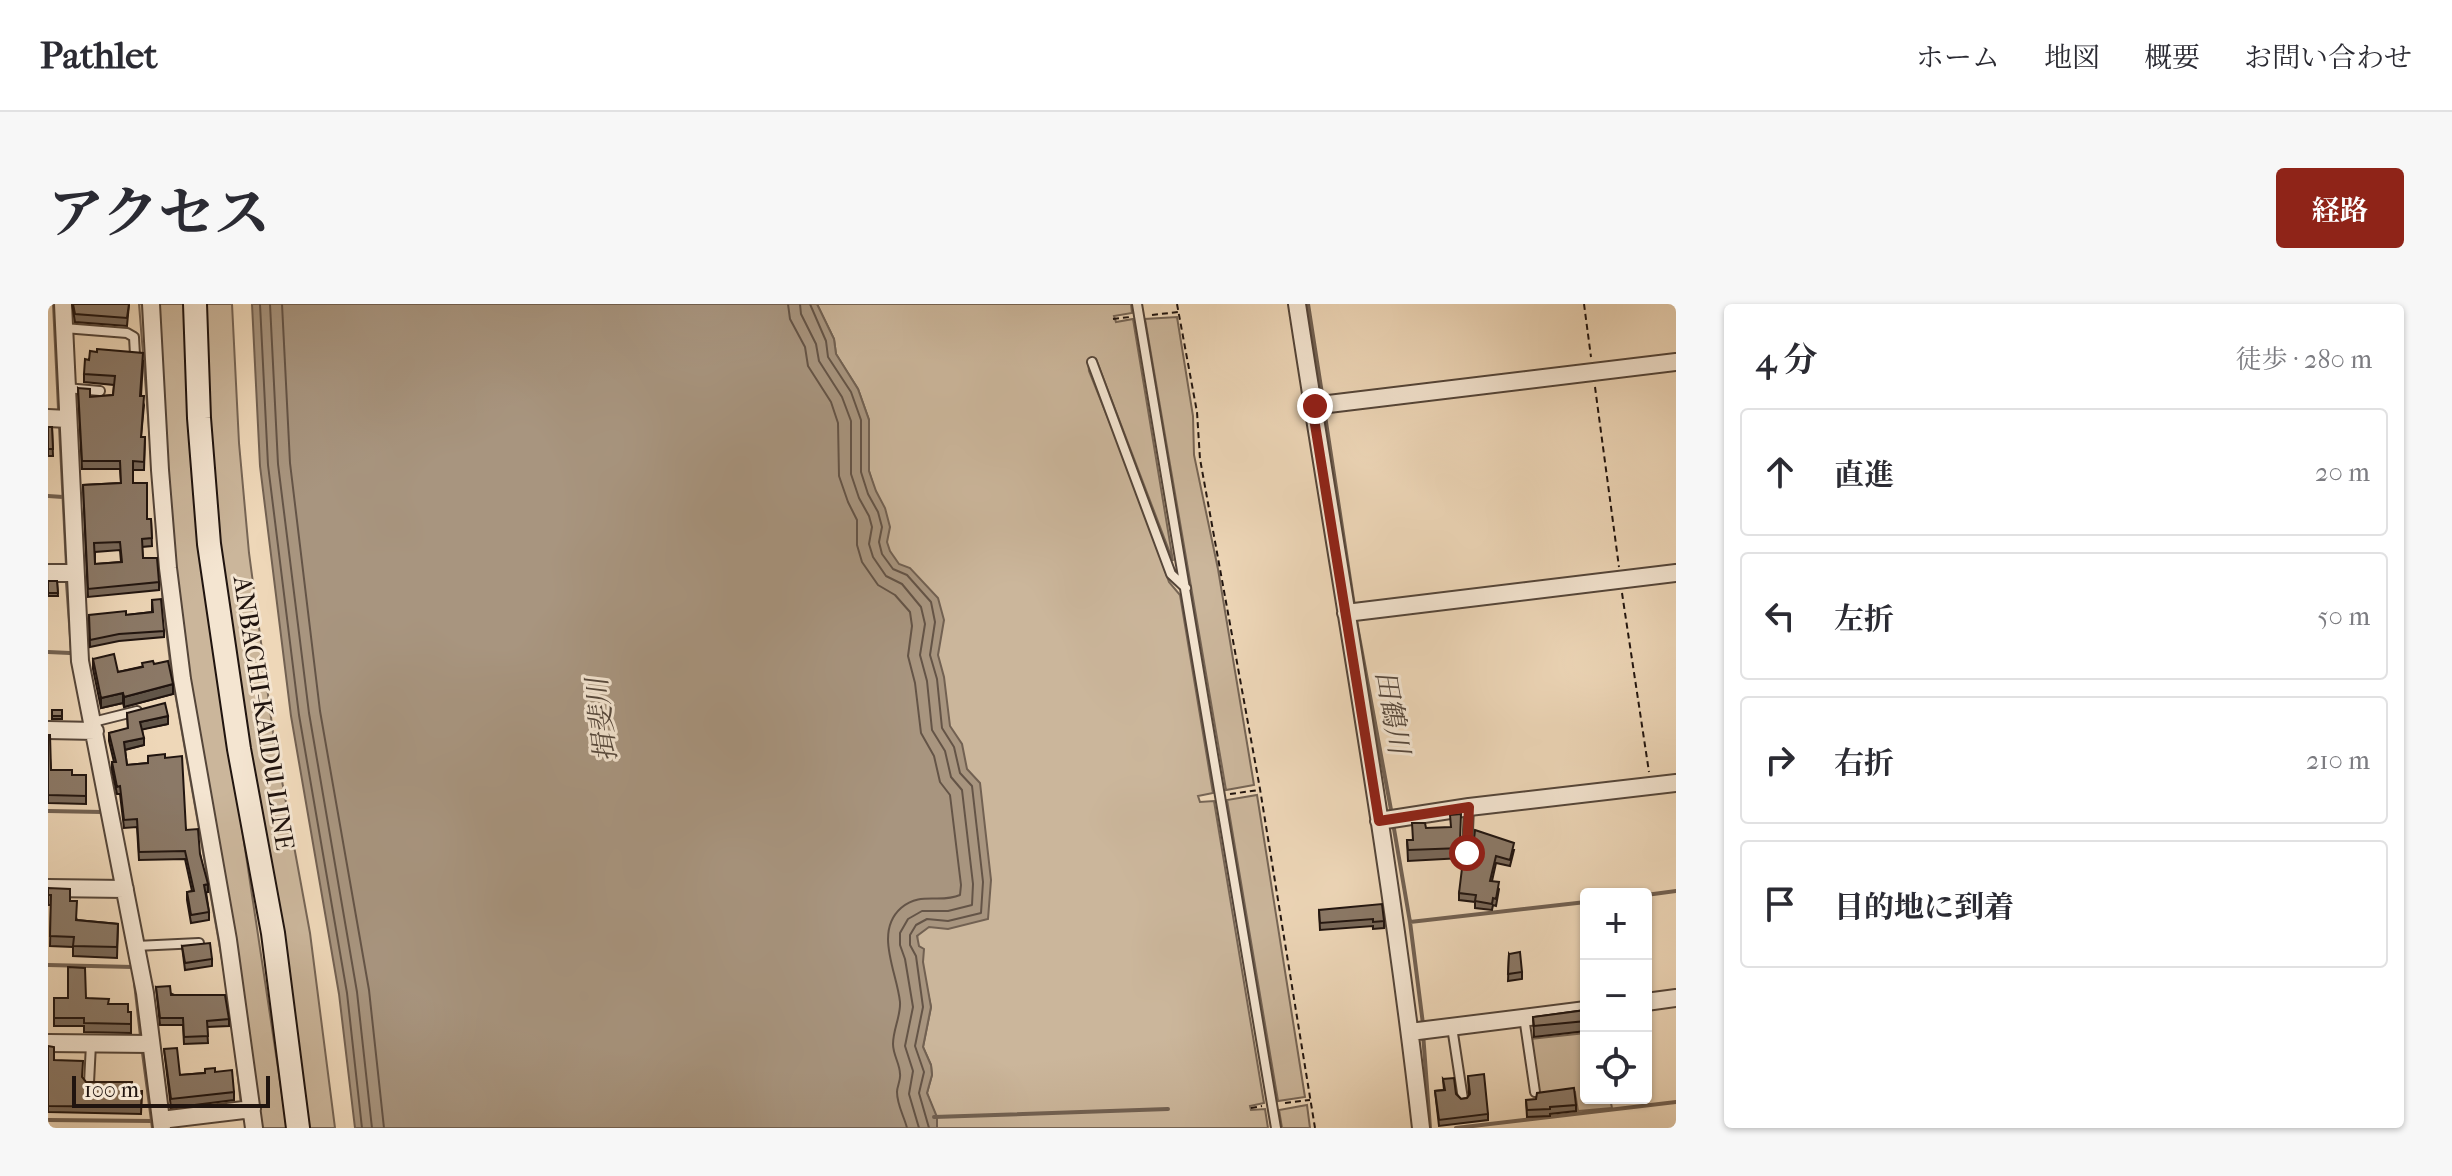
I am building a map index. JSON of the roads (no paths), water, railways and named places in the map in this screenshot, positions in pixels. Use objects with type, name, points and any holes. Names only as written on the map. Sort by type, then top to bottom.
[{"type":"main road","name":"ANBACHI-KAIDU LINE","points":[[195,304],[199,418],[209,544],[239,749],[273,933],[298,1128]]},
{"type":"street","points":[[63,304],[80,661],[136,946],[162,1124],[252,1109]]},
{"type":"street","points":[[151,304],[160,470],[181,666],[230,955],[254,1128]]},
{"type":"street","points":[[1297,304],[1353,613],[1419,1031],[1421,1128]]},
{"type":"street","points":[[1314,406],[1676,362]]},
{"type":"street","points":[[48,418],[68,419]]},
{"type":"street","points":[[48,573],[74,573]]},
{"type":"street","points":[[1353,613],[1676,573]]},
{"type":"street","points":[[48,730],[94,727]]},
{"type":"street","points":[[1386,820],[1676,783]]},
{"type":"street","points":[[48,888],[125,889]]},
{"type":"street","points":[[1652,1001],[1676,998]]},
{"type":"street","points":[[1419,1031],[1580,1011]]},
{"type":"street","points":[[48,1043],[151,1044]]},
{"type":"lane","points":[[1137,304],[1276,1128]]},
{"type":"lane","points":[[64,328],[127,333],[134,337],[135,355]]},
{"type":"lane","points":[[1092,362],[1171,574],[1187,589]]},
{"type":"lane","points":[[66,388],[100,391]]},
{"type":"lane","points":[[94,727],[151,707]]},
{"type":"lane","points":[[1467,853],[1469,807]]},
{"type":"lane","points":[[136,946],[199,943]]},
{"type":"lane","points":[[1524,1017],[1535,1092]]},
{"type":"lane","points":[[1452,1027],[1463,1099]]},
{"type":"lane","points":[[89,1083],[91,1043]]},
{"type":"water","name":"揖斐川","points":[[252,304],[817,304],[834,339],[836,354],[858,389],[869,420],[869,471],[890,527],[887,542],[890,551],[899,564],[910,568],[938,598],[944,620],[938,655],[950,726],[962,744],[967,769],[980,783],[991,880],[988,919],[948,929],[929,927],[917,936],[919,946],[924,949],[923,962],[931,1007],[923,1047],[931,1065],[932,1075],[927,1093],[937,1117],[937,1128],[355,1128],[339,994],[291,716],[260,466]]},
{"type":"waterway","points":[[54,304],[59,409]]},
{"type":"waterway","name":"田鶴川","points":[[1308,304],[1323,400]]},
{"type":"waterway","name":"田鶴川","points":[[1324,409],[1354,606]]},
{"type":"waterway","points":[[60,427],[67,566]]},
{"type":"waterway","points":[[48,496],[63,497]]},
{"type":"waterway","points":[[67,583],[73,664]]},
{"type":"waterway","name":"田鶴川","points":[[1355,615],[1392,815]]},
{"type":"waterway","points":[[48,652],[70,653]]},
{"type":"waterway","points":[[48,811],[102,812]]},
{"type":"waterway","name":"田鶴川","points":[[1393,823],[1423,1024]]},
{"type":"waterway","points":[[1652,894],[1676,891]]},
{"type":"waterway","points":[[1410,922],[1580,903]]},
{"type":"waterway","points":[[48,965],[133,967]]},
{"type":"waterway","points":[[135,983],[141,1036]]},
{"type":"waterway","name":"田鶴川","points":[[1423,1033],[1430,1128]]},
{"type":"waterway","points":[[143,1053],[153,1128]]},
{"type":"waterway","points":[[1456,1128],[1676,1102]]},
{"type":"waterway","points":[[934,1117],[1168,1109]]},
{"type":"waterway","points":[[48,1120],[152,1121]]}]
